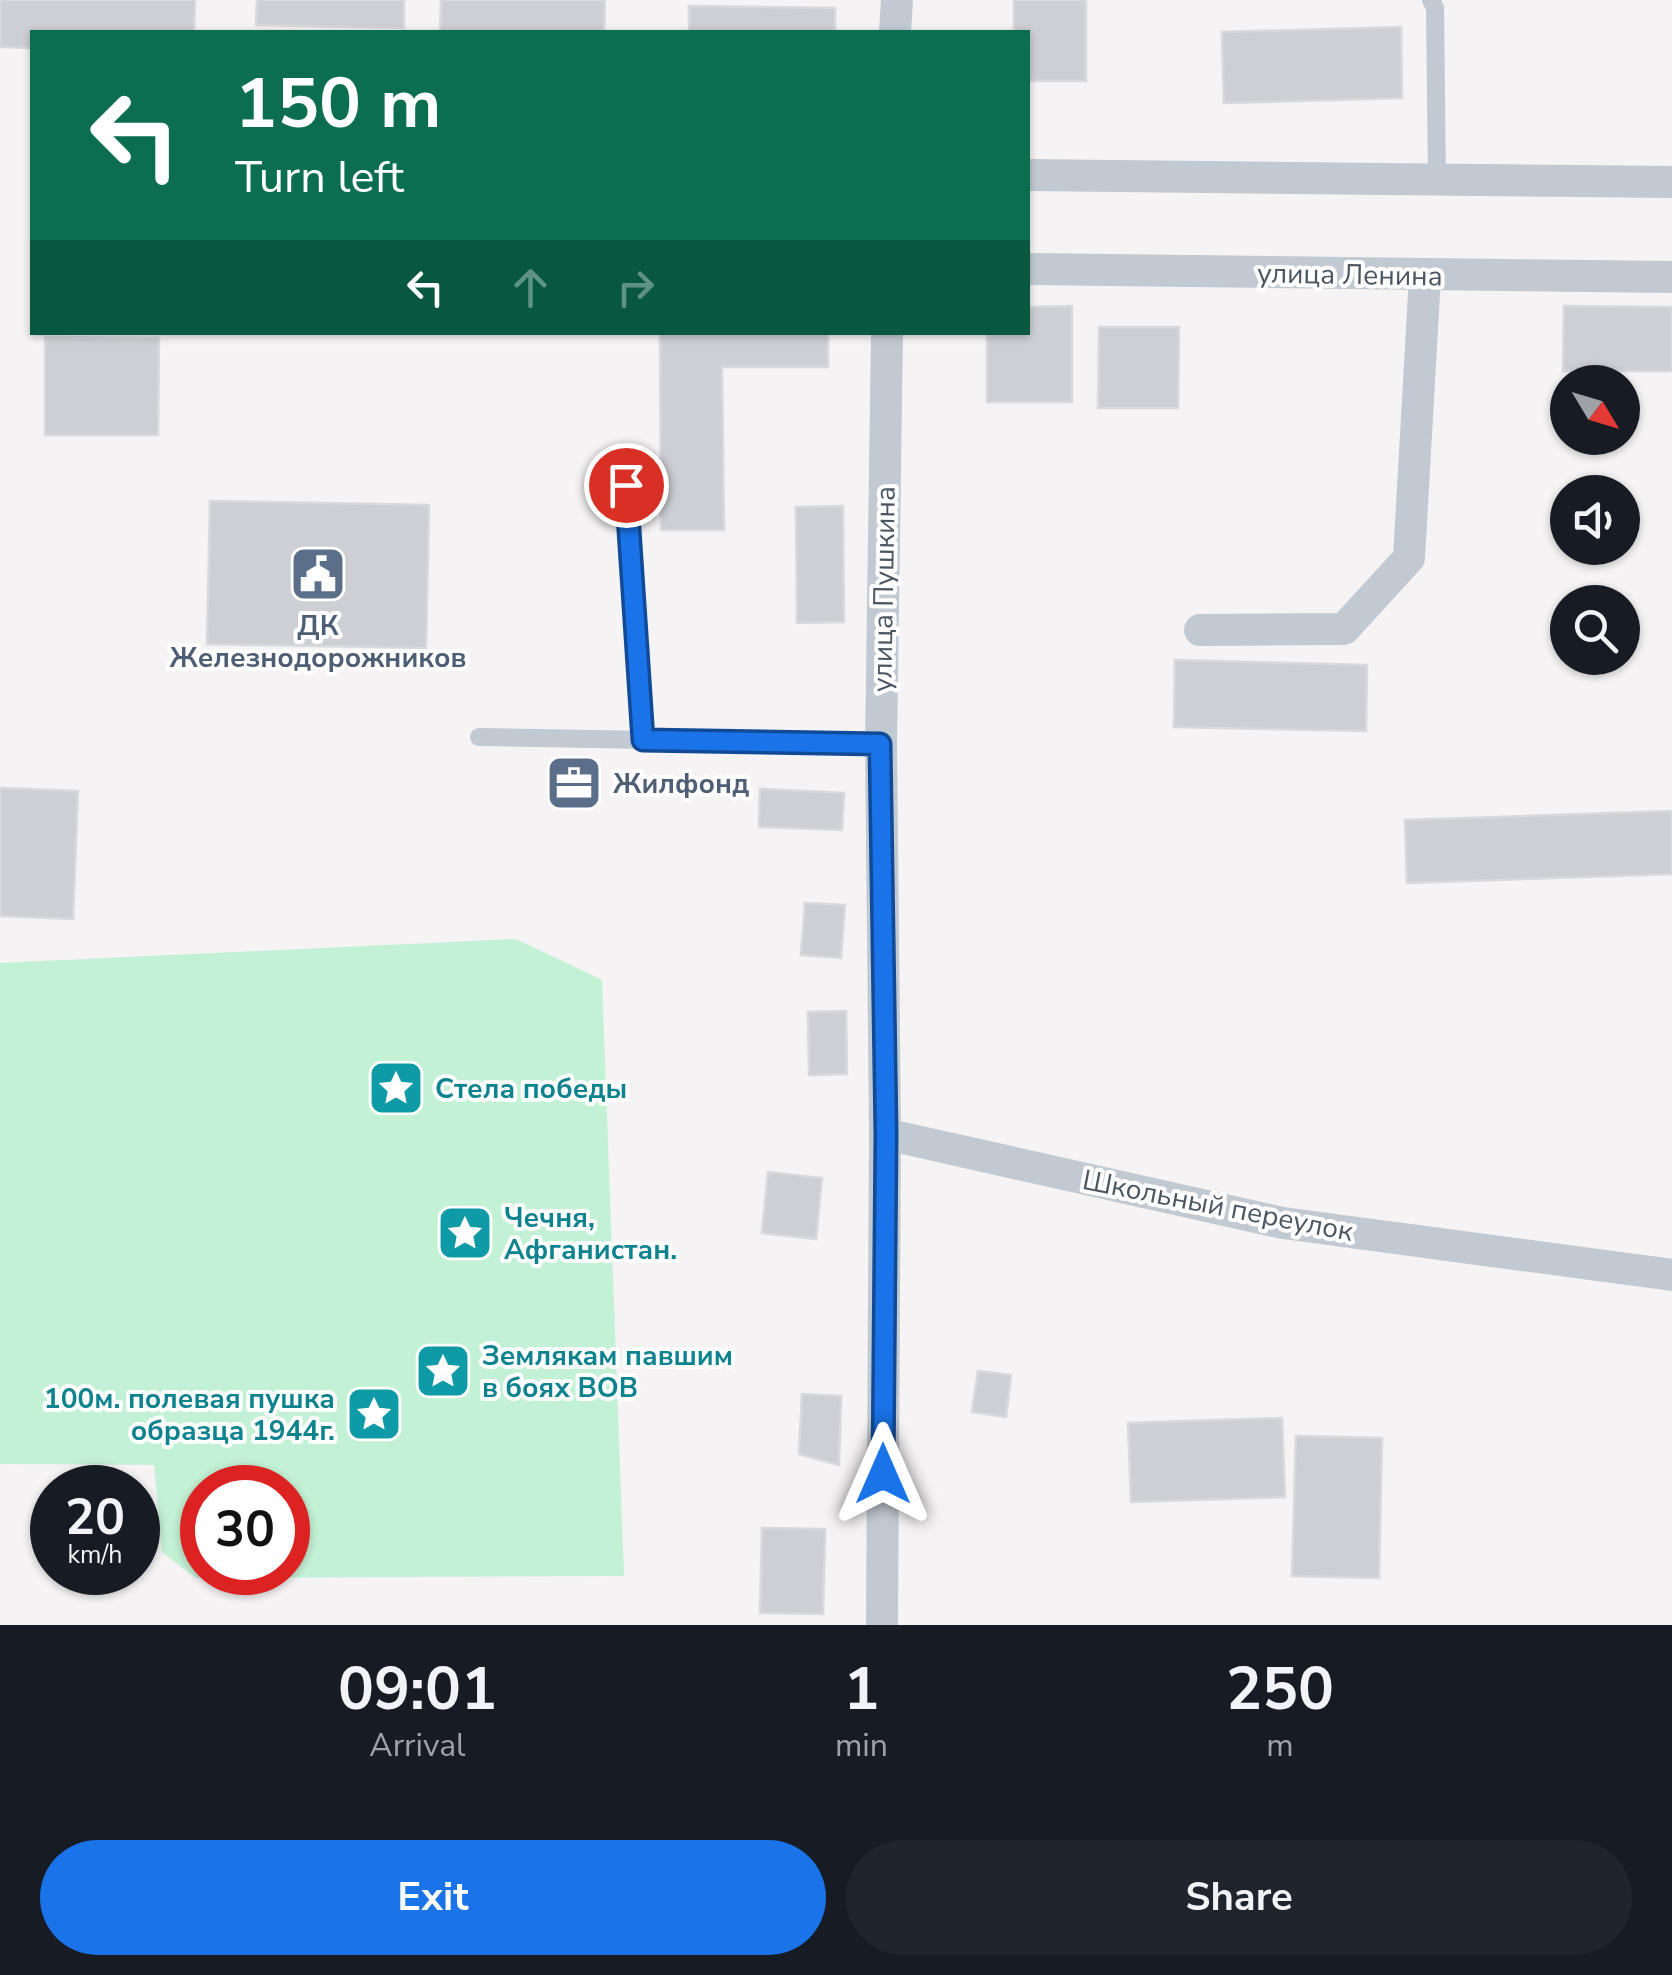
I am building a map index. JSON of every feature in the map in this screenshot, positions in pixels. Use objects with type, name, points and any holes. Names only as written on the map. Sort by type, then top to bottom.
[{"type":"street","points":[[895,30],[896,0]]},
{"type":"street","points":[[1030,176],[1672,182]]},
{"type":"street","name":"улица Ленина","points":[[1030,269],[1672,278]]},
{"type":"street","points":[[1200,630],[1344,629],[1409,558],[1425,276]]},
{"type":"street","name":"улица Пушкина","points":[[882,1625],[886,1134],[880,744],[887,335]]},
{"type":"street","name":"Школьный переулок","points":[[886,1134],[1283,1223],[1672,1275]]},
{"type":"lane","points":[[1431,0],[1435,8],[1437,181]]},
{"type":"lane","points":[[626,485],[643,740]]},
{"type":"lane","points":[[479,736],[880,744]]},
{"type":"green space","points":[[516,939],[602,980],[624,1576],[310,1577],[310,1465],[180,1465],[180,1566],[162,1552],[160,1465],[0,1464],[0,963]]},
{"type":"building","points":[[0,0],[195,0],[194,30],[30,30],[30,48],[0,47]]},
{"type":"building","points":[[257,0],[404,0],[404,28],[256,25]]},
{"type":"building","points":[[441,0],[605,0],[604,30],[440,30]]},
{"type":"building","points":[[1014,0],[1086,0],[1086,81],[1030,81],[1030,30],[1014,30]]},
{"type":"building","points":[[689,6],[835,8],[835,30],[689,30]]},
{"type":"building","points":[[1401,27],[1402,98],[1224,103],[1222,32]]},
{"type":"building","points":[[1072,306],[1072,402],[987,402],[987,335],[1030,335],[1030,307]]},
{"type":"building","points":[[1564,306],[1672,307],[1672,371],[1640,371],[1640,365],[1563,365]]},
{"type":"building","points":[[1099,327],[1179,327],[1178,408],[1098,408]]},
{"type":"building","points":[[660,335],[828,335],[828,367],[722,367],[724,530],[661,530]]},
{"type":"building","points":[[45,337],[159,338],[158,435],[45,435]]},
{"type":"building","name":"ДК Железнодорожников","points":[[210,501],[429,505],[426,648],[207,644]]},
{"type":"building","points":[[843,506],[844,622],[797,623],[796,507]]},
{"type":"building","points":[[1175,660],[1367,665],[1366,731],[1174,727]]},
{"type":"building","points":[[0,788],[78,791],[73,919],[0,916]]},
{"type":"building","points":[[760,789],[844,793],[842,830],[759,827]]},
{"type":"building","points":[[1672,811],[1672,874],[1407,883],[1405,820]]},
{"type":"building","points":[[805,903],[845,905],[841,958],[801,955]]},
{"type":"building","points":[[846,1011],[847,1074],[809,1075],[808,1012]]},
{"type":"building","points":[[768,1172],[822,1178],[816,1239],[762,1233]]},
{"type":"building","points":[[978,1371],[1011,1375],[1006,1417],[972,1412]]},
{"type":"building","points":[[802,1394],[841,1396],[839,1465],[799,1454]]},
{"type":"building","points":[[1282,1418],[1285,1497],[1131,1502],[1128,1423]]},
{"type":"building","points":[[1296,1436],[1382,1438],[1379,1578],[1292,1576]]},
{"type":"building","points":[[762,1528],[825,1529],[823,1614],[760,1613]]},
{"type":"place","name":"ДК Железнодорожников","points":[[318,574]]},
{"type":"place","name":"Жилфонд","points":[[574,783]]},
{"type":"place","name":"Стела победы","points":[[396,1088]]},
{"type":"place","name":"Чечня, Афганистан.","points":[[465,1233]]},
{"type":"place","name":"Землякам павшим в боях ВОВ","points":[[443,1371]]},
{"type":"place","name":"100м. полевая пушка образца 1944г.","points":[[374,1414]]},
{"type":"route","points":[[626,485],[643,740],[880,744],[886,1134],[883,1474]]}]
